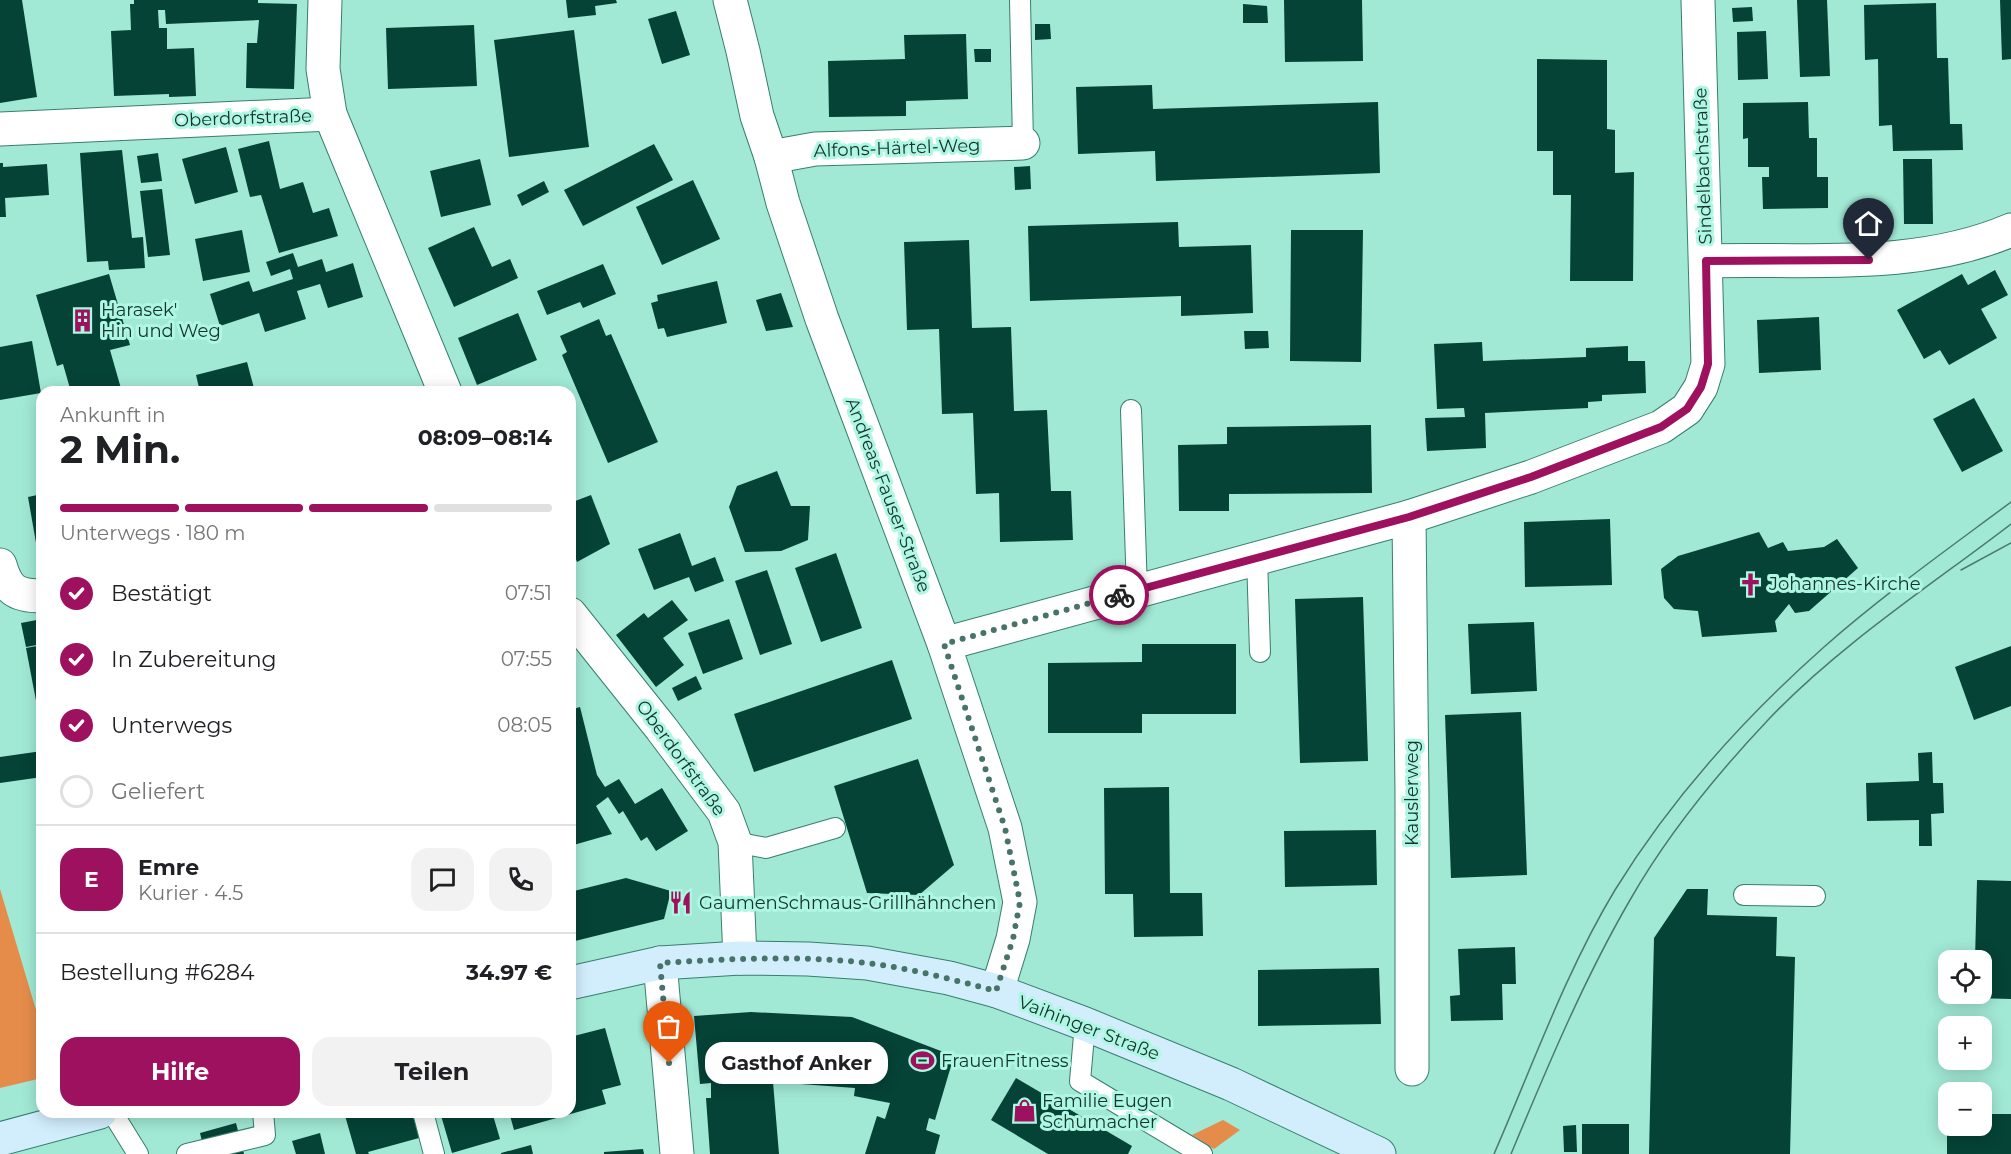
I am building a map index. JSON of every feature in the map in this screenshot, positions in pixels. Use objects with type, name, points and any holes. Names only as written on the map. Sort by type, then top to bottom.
[{"type":"main road","name":"Vaihinger Straße","points":[[576,982],[660,963],[740,958],[867,963],[948,978],[996,991],[1085,1024],[1231,1084],[1379,1154]]},
{"type":"main road","points":[[0,1139],[78,1118]]},
{"type":"street","points":[[325,0],[323,69],[330,114]]},
{"type":"street","name":"Andreas-Fauser-Straße","points":[[730,0],[757,116],[783,203],[822,319],[944,644],[1005,828],[1020,902],[1013,939],[996,991]]},
{"type":"street","name":"Sindelbachstraße","points":[[944,644],[1409,517],[1553,469],[1661,427],[1687,409],[1701,387],[1708,364],[1698,0]]},
{"type":"street","name":"Oberdorfstraße","points":[[0,129],[330,114],[443,386]]},
{"type":"street","name":"Alfons-Härtel-Weg","points":[[771,157],[815,149],[1023,143]]},
{"type":"street","points":[[1706,261],[1891,259],[1961,248],[2011,230]]},
{"type":"street","name":"Kauslerweg","points":[[1409,517],[1412,1068]]},
{"type":"street","points":[[0,565],[6,583],[15,592],[36,596]]},
{"type":"street","name":"Oberdorfstraße","points":[[576,622],[724,812],[735,842],[740,958]]},
{"type":"street","points":[[660,963],[677,1154]]},
{"type":"lane","points":[[1020,0],[1023,143]]},
{"type":"lane","points":[[1131,410],[1137,591]]},
{"type":"lane","points":[[1257,558],[1260,652]]},
{"type":"lane","points":[[735,842],[766,848],[835,828]]},
{"type":"lane","points":[[1744,895],[1815,896]]},
{"type":"lane","points":[[1085,1024],[1080,1081],[1202,1154]]},
{"type":"lane","points":[[116,1118],[138,1154]]},
{"type":"lane","points":[[187,1154],[265,1135],[264,1118]]},
{"type":"lane","points":[[425,1118],[434,1154]]},
{"type":"shaded area","points":[[0,889],[36,1010],[36,1079],[0,1088]]},
{"type":"shaded area","points":[[1223,1120],[1240,1130],[1214,1149],[1192,1135]]},
{"type":"building","points":[[0,0],[22,0],[37,97],[0,103]]},
{"type":"building","points":[[134,0],[258,0],[258,3],[297,4],[294,89],[246,88],[247,43],[257,43],[259,20],[166,24],[165,10],[158,10],[159,28],[167,28],[167,49],[194,48],[196,96],[169,97],[169,94],[114,96],[111,31],[131,30],[130,4],[134,4]]},
{"type":"building","points":[[566,0],[616,0],[617,3],[595,6],[596,15],[568,18]]},
{"type":"building","points":[[1284,0],[1362,0],[1363,61],[1285,62]]},
{"type":"building","points":[[1797,0],[1827,0],[1830,76],[1800,77]]},
{"type":"building","points":[[2000,0],[2011,0],[2011,59],[2002,60]]},
{"type":"building","points":[[1936,3],[1937,58],[1948,58],[1950,124],[1962,124],[1963,150],[1893,151],[1892,125],[1879,126],[1878,59],[1865,60],[1864,5]]},
{"type":"building","points":[[1243,4],[1267,6],[1268,23],[1243,23]]},
{"type":"building","points":[[1752,7],[1753,21],[1733,22],[1732,8]]},
{"type":"building","points":[[676,11],[690,55],[662,64],[648,19]]},
{"type":"building","points":[[1035,24],[1050,24],[1051,39],[1035,40]]},
{"type":"building","points":[[474,25],[477,86],[388,89],[386,28]]},
{"type":"building","points":[[574,30],[589,147],[509,157],[494,40]]},
{"type":"building","points":[[1766,31],[1768,79],[1738,80],[1737,32]]},
{"type":"building","points":[[966,34],[968,99],[906,101],[906,116],[829,117],[828,61],[905,59],[904,35]]},
{"type":"building","points":[[974,49],[991,49],[991,62],[975,62]]},
{"type":"building","points":[[1537,59],[1607,60],[1607,129],[1615,130],[1615,173],[1634,172],[1633,281],[1570,281],[1571,195],[1553,195],[1553,151],[1537,151]]},
{"type":"building","points":[[1152,85],[1153,109],[1378,102],[1380,173],[1156,181],[1155,151],[1078,154],[1076,87]]},
{"type":"building","points":[[1808,102],[1809,138],[1817,138],[1817,177],[1828,177],[1828,208],[1763,209],[1762,177],[1769,177],[1769,167],[1748,167],[1748,138],[1743,139],[1743,103]]},
{"type":"building","points":[[269,141],[280,189],[303,182],[313,213],[329,208],[338,236],[279,253],[261,195],[250,197],[238,149]]},
{"type":"building","points":[[654,144],[673,180],[583,226],[564,190]]},
{"type":"building","points":[[226,147],[238,192],[195,204],[182,159]]},
{"type":"building","points":[[122,150],[132,238],[143,237],[145,268],[109,270],[108,261],[87,262],[80,153]]},
{"type":"building","points":[[158,153],[162,181],[141,183],[137,156]]},
{"type":"building","points":[[480,159],[491,205],[441,217],[430,171]]},
{"type":"building","points":[[1903,159],[1932,159],[1933,224],[1904,224]]},
{"type":"building","points":[[0,163],[3,163],[3,167],[47,164],[49,195],[5,198],[6,217],[0,217]]},
{"type":"building","points":[[1030,166],[1031,189],[1015,190],[1014,167]]},
{"type":"building","points":[[693,180],[720,239],[662,265],[636,207]]},
{"type":"building","points":[[544,181],[549,192],[522,206],[517,195]]},
{"type":"building","points":[[162,189],[170,255],[148,257],[140,191]]},
{"type":"building","points":[[1178,222],[1179,247],[1251,245],[1253,313],[1181,316],[1181,296],[1030,301],[1028,226]]},
{"type":"building","points":[[474,227],[492,267],[510,259],[518,278],[454,307],[428,248]]},
{"type":"building","points":[[242,230],[250,272],[203,281],[195,239]]},
{"type":"building","points":[[1291,230],[1363,230],[1361,362],[1290,361]]},
{"type":"building","points":[[969,240],[972,328],[1011,327],[1014,411],[1047,410],[1051,491],[1071,491],[1073,540],[1000,542],[999,493],[976,494],[973,413],[942,414],[939,329],[907,330],[904,242]]},
{"type":"building","points":[[293,253],[298,267],[322,259],[326,272],[353,263],[363,297],[328,308],[320,284],[297,291],[306,319],[265,332],[259,313],[220,326],[210,294],[249,281],[253,292],[293,279],[290,269],[271,276],[266,262]]},
{"type":"building","points":[[603,264],[616,294],[583,308],[580,302],[547,315],[537,291]]},
{"type":"building","points":[[1995,270],[2008,295],[1981,309],[1997,338],[1949,365],[1940,350],[1924,359],[1897,310],[1962,274],[1968,285]]},
{"type":"building","name":"Harasek' Hin und Weg","points":[[109,274],[130,345],[110,350],[120,386],[69,386],[63,364],[57,366],[36,295]]},
{"type":"building","points":[[717,281],[727,323],[667,337],[664,328],[658,329],[651,303],[658,301],[657,295]]},
{"type":"building","points":[[781,293],[793,327],[766,331],[756,300]]},
{"type":"building","points":[[518,313],[537,360],[477,385],[458,338]]},
{"type":"building","points":[[1819,317],[1821,370],[1759,373],[1757,320]]},
{"type":"building","points":[[599,319],[606,336],[611,334],[658,442],[608,463],[562,355],[567,352],[560,336]]},
{"type":"building","points":[[1244,331],[1268,331],[1269,348],[1245,349]]},
{"type":"building","points":[[32,341],[40,386],[36,386],[36,394],[0,400],[0,347]]},
{"type":"building","points":[[1482,342],[1483,361],[1586,357],[1586,348],[1628,346],[1628,361],[1645,361],[1646,393],[1602,395],[1602,401],[1588,402],[1588,408],[1485,413],[1486,448],[1427,451],[1425,418],[1465,417],[1464,408],[1437,409],[1434,344]]},
{"type":"building","points":[[247,362],[253,386],[199,386],[196,375]]},
{"type":"building","points":[[1974,398],[2003,451],[1962,472],[1933,419]]},
{"type":"building","points":[[1371,425],[1372,493],[1229,494],[1229,511],[1179,511],[1178,445],[1227,444],[1227,427]]},
{"type":"building","points":[[777,471],[791,506],[810,506],[808,540],[781,551],[745,552],[729,507],[737,486]]},
{"type":"building","points":[[36,495],[36,543],[28,497]]},
{"type":"building","points":[[591,495],[610,544],[577,562],[576,559],[576,501]]},
{"type":"building","points":[[1610,519],[1612,585],[1525,587],[1524,522]]},
{"type":"building","name":"Johannes-Kirche","points":[[1759,532],[1768,548],[1783,542],[1788,551],[1824,547],[1837,539],[1858,568],[1809,611],[1795,613],[1789,604],[1775,621],[1777,632],[1702,637],[1698,611],[1674,609],[1664,598],[1661,569],[1678,556]]},
{"type":"building","points":[[680,533],[692,566],[715,557],[724,581],[695,592],[689,577],[654,590],[638,549]]},
{"type":"building","points":[[836,553],[862,628],[821,642],[795,568]]},
{"type":"building","points":[[767,570],[792,644],[760,655],[735,581]]},
{"type":"building","points":[[1363,597],[1368,761],[1300,763],[1295,599]]},
{"type":"building","points":[[672,600],[688,620],[663,638],[684,665],[656,687],[616,635],[644,613],[648,618]]},
{"type":"building","points":[[729,619],[743,659],[703,674],[688,633]]},
{"type":"building","points":[[36,620],[36,645],[26,647],[21,623]]},
{"type":"building","points":[[1534,622],[1537,691],[1471,694],[1468,624]]},
{"type":"building","points":[[1142,644],[1236,644],[1236,714],[1142,714],[1142,733],[1048,733],[1048,663],[1142,662]]},
{"type":"building","points":[[36,646],[36,701],[26,648]]},
{"type":"building","points":[[2011,646],[2011,706],[1974,720],[1955,667]]},
{"type":"building","points":[[892,660],[912,719],[754,772],[734,714]]},
{"type":"building","points":[[696,676],[702,689],[678,701],[672,688]]},
{"type":"building","points":[[580,707],[597,775],[605,787],[619,779],[635,804],[662,788],[688,831],[656,851],[647,837],[641,841],[623,811],[619,814],[608,797],[596,806],[612,834],[576,844],[576,708]]},
{"type":"building","points":[[1521,712],[1527,875],[1451,878],[1445,715]]},
{"type":"building","points":[[36,752],[36,778],[0,783],[0,757]]},
{"type":"building","points":[[1932,752],[1933,783],[1943,783],[1944,813],[1931,814],[1932,846],[1919,846],[1919,820],[1867,821],[1866,783],[1919,781],[1918,753]]},
{"type":"building","points":[[918,759],[954,865],[919,895],[867,893],[834,786]]},
{"type":"building","points":[[1169,787],[1170,893],[1202,893],[1203,936],[1134,937],[1133,894],[1105,894],[1104,788]]},
{"type":"building","points":[[1376,830],[1377,885],[1285,887],[1284,831]]},
{"type":"building","points":[[626,878],[671,891],[664,919],[576,941],[576,890]]},
{"type":"building","points":[[1977,880],[2011,881],[2011,999],[1992,998],[1992,950],[1975,950]]},
{"type":"building","points":[[1687,889],[1708,889],[1707,915],[1777,917],[1776,956],[1795,957],[1790,1154],[1649,1154],[1654,938]]},
{"type":"building","points":[[1515,947],[1516,984],[1502,984],[1503,1020],[1451,1021],[1450,996],[1460,995],[1458,949]]},
{"type":"building","points":[[1379,968],[1381,1024],[1258,1026],[1258,970]]},
{"type":"building","points":[[751,1012],[852,1017],[954,1056],[935,1120],[929,1118],[926,1130],[940,1135],[935,1154],[865,1154],[877,1116],[885,1119],[890,1103],[854,1096],[855,1088],[773,1082],[779,1154],[710,1154],[706,1098],[711,1098],[711,1083],[700,1084],[694,1016]]},
{"type":"building","points":[[605,1028],[621,1085],[602,1090],[606,1104],[576,1112],[576,1035]]},
{"type":"building","points":[[1016,1078],[1132,1146],[1128,1154],[1048,1154],[991,1120]]},
{"type":"building","points":[[1992,1114],[2011,1114],[2011,1154],[1947,1154],[1947,1136],[1992,1136]]},
{"type":"building","points":[[346,1118],[414,1118],[419,1138],[368,1152],[369,1154],[356,1154]]},
{"type":"building","points":[[442,1118],[494,1118],[500,1139],[452,1153]]},
{"type":"building","points":[[511,1118],[556,1118],[514,1130]]},
{"type":"building","points":[[236,1123],[244,1154],[205,1154],[200,1133]]},
{"type":"building","points":[[1582,1124],[1629,1124],[1629,1154],[1582,1154]]},
{"type":"building","points":[[1576,1125],[1577,1152],[1564,1152],[1563,1126]]},
{"type":"building","points":[[320,1133],[325,1154],[296,1154],[292,1141]]},
{"type":"building","points":[[531,1145],[533,1154],[501,1154],[501,1153]]},
{"type":"building","points":[[643,1149],[644,1154],[604,1154],[604,1152]]},
{"type":"tram line","points":[[1494,1154],[1565,986],[1597,921],[1637,856],[1685,792],[1737,731],[1824,647],[1892,591],[2011,502]]},
{"type":"tram line","points":[[1511,1154],[1566,1025],[1613,931],[1644,876],[1694,806],[1768,720],[1824,667],[1885,618],[2011,524]]},
{"type":"tram line","points":[[1961,570],[2011,543]]},
{"type":"way so far","points":[[669,1063],[660,963],[740,958],[867,963],[948,978],[996,991],[1013,939],[1020,902],[1005,828],[944,644],[1119,595]]},
{"type":"place","name":"Harasek' Hin und Weg","points":[[83,320]]},
{"type":"place","name":"Johannes-Kirche","points":[[1751,584]]},
{"type":"place","name":"GaumenSchmaus-Grillhähnchen","points":[[681,903]]},
{"type":"place","name":"FrauenFitness","points":[[923,1061]]},
{"type":"place","name":"Gasthof Anker","points":[[669,1063]]},
{"type":"place","name":"Familie Eugen Schumacher","points":[[1024,1111]]},
{"type":"route","points":[[1119,595],[1409,517],[1531,477],[1661,427],[1687,409],[1701,387],[1708,364],[1706,261],[1869,260]]}]
